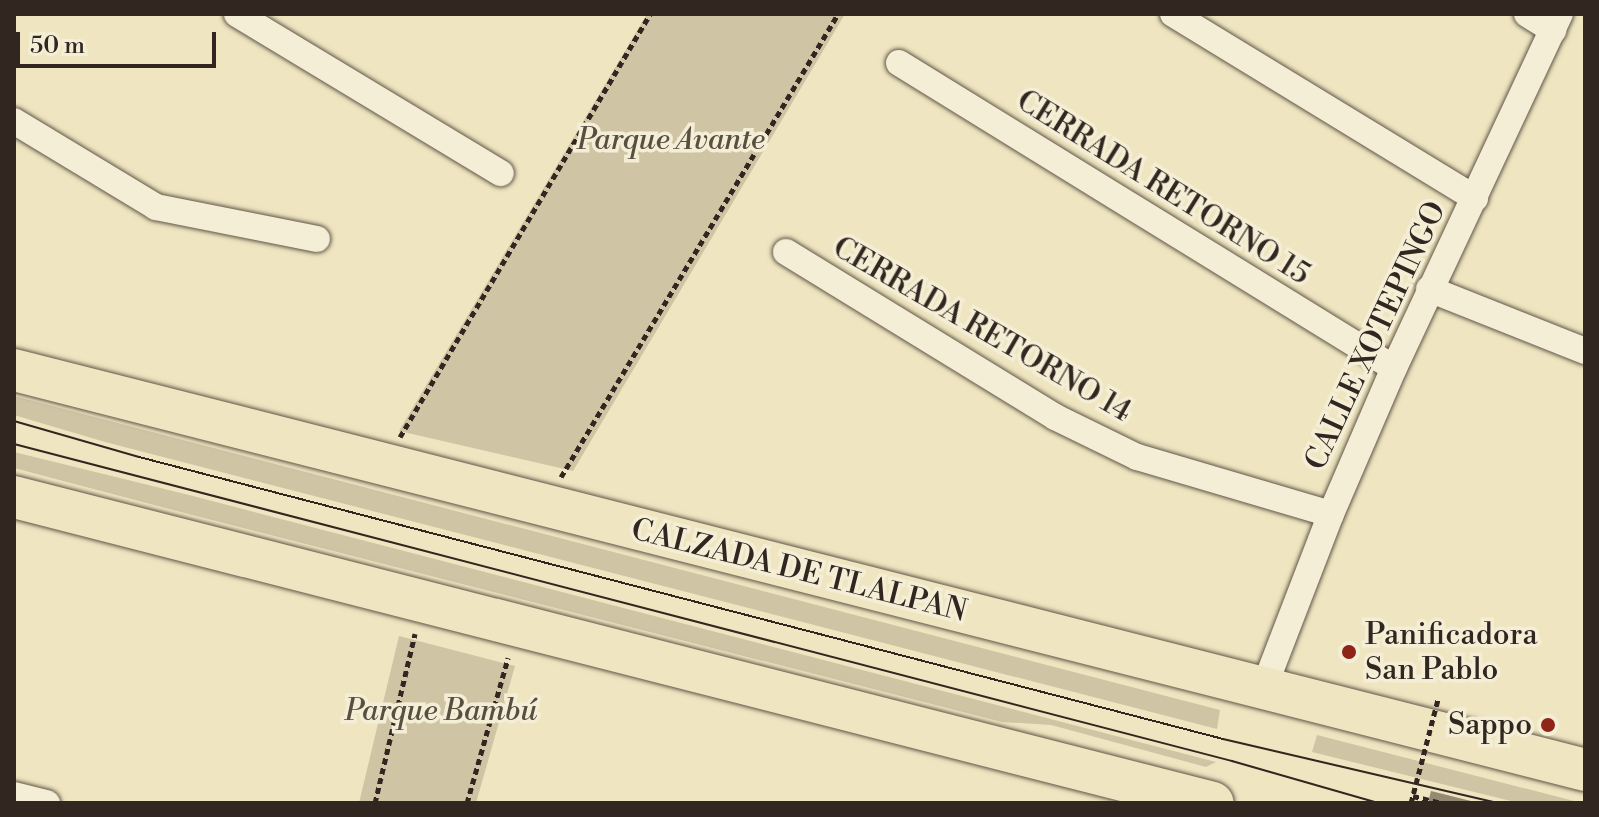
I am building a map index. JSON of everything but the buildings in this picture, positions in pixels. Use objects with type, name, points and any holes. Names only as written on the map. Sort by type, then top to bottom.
[{"type":"highway","name":"CALZADA DE TLALPAN","points":[[14,370],[1585,770]]},
{"type":"highway","points":[[14,497],[1208,802]]},
{"type":"street","points":[[237,14],[501,173]]},
{"type":"street","points":[[1173,14],[1475,198]]},
{"type":"street","points":[[1527,14],[1556,22]]},
{"type":"street","name":"CALLE XOTEPINGO","points":[[1263,690],[1331,514],[1394,368],[1556,22]]},
{"type":"street","name":"CERRADA RETORNO 15","points":[[899,63],[1394,368]]},
{"type":"street","points":[[14,121],[156,207],[317,239]]},
{"type":"street","name":"CERRADA RETORNO 14","points":[[786,252],[1055,417],[1137,457],[1331,514]]},
{"type":"street","points":[[1429,289],[1585,351]]},
{"type":"street","points":[[14,795],[47,803]]},
{"type":"path","points":[[384,464],[650,14]]},
{"type":"path","points":[[544,506],[838,14]]},
{"type":"path","points":[[375,803],[423,602]]},
{"type":"path","points":[[467,803],[517,626]]},
{"type":"path","points":[[1411,803],[1416,796],[1438,699]]},
{"type":"path","points":[[1416,796],[1442,803]]},
{"type":"green space","name":"Parque Avante","points":[[647,14],[845,14],[573,471],[399,431]]},
{"type":"green space","points":[[14,396],[1220,710],[1217,729],[105,442],[14,415]]},
{"type":"green space","points":[[14,452],[1216,762],[1206,767],[1051,725],[1002,722],[177,511],[14,468]]},
{"type":"green space","name":"Parque Bambú","points":[[399,636],[515,666],[476,803],[359,803]]},
{"type":"green space","points":[[1317,735],[1582,803],[1519,803],[1312,752]]},
{"type":"tram line","points":[[14,421],[139,457],[1223,739],[1498,803]]},
{"type":"tram line","points":[[14,444],[1232,761],[1378,803]]},
{"type":"place","name":"Panificadora San Pablo","points":[[1349,652]]},
{"type":"place","name":"Sappo","points":[[1548,725]]}]
